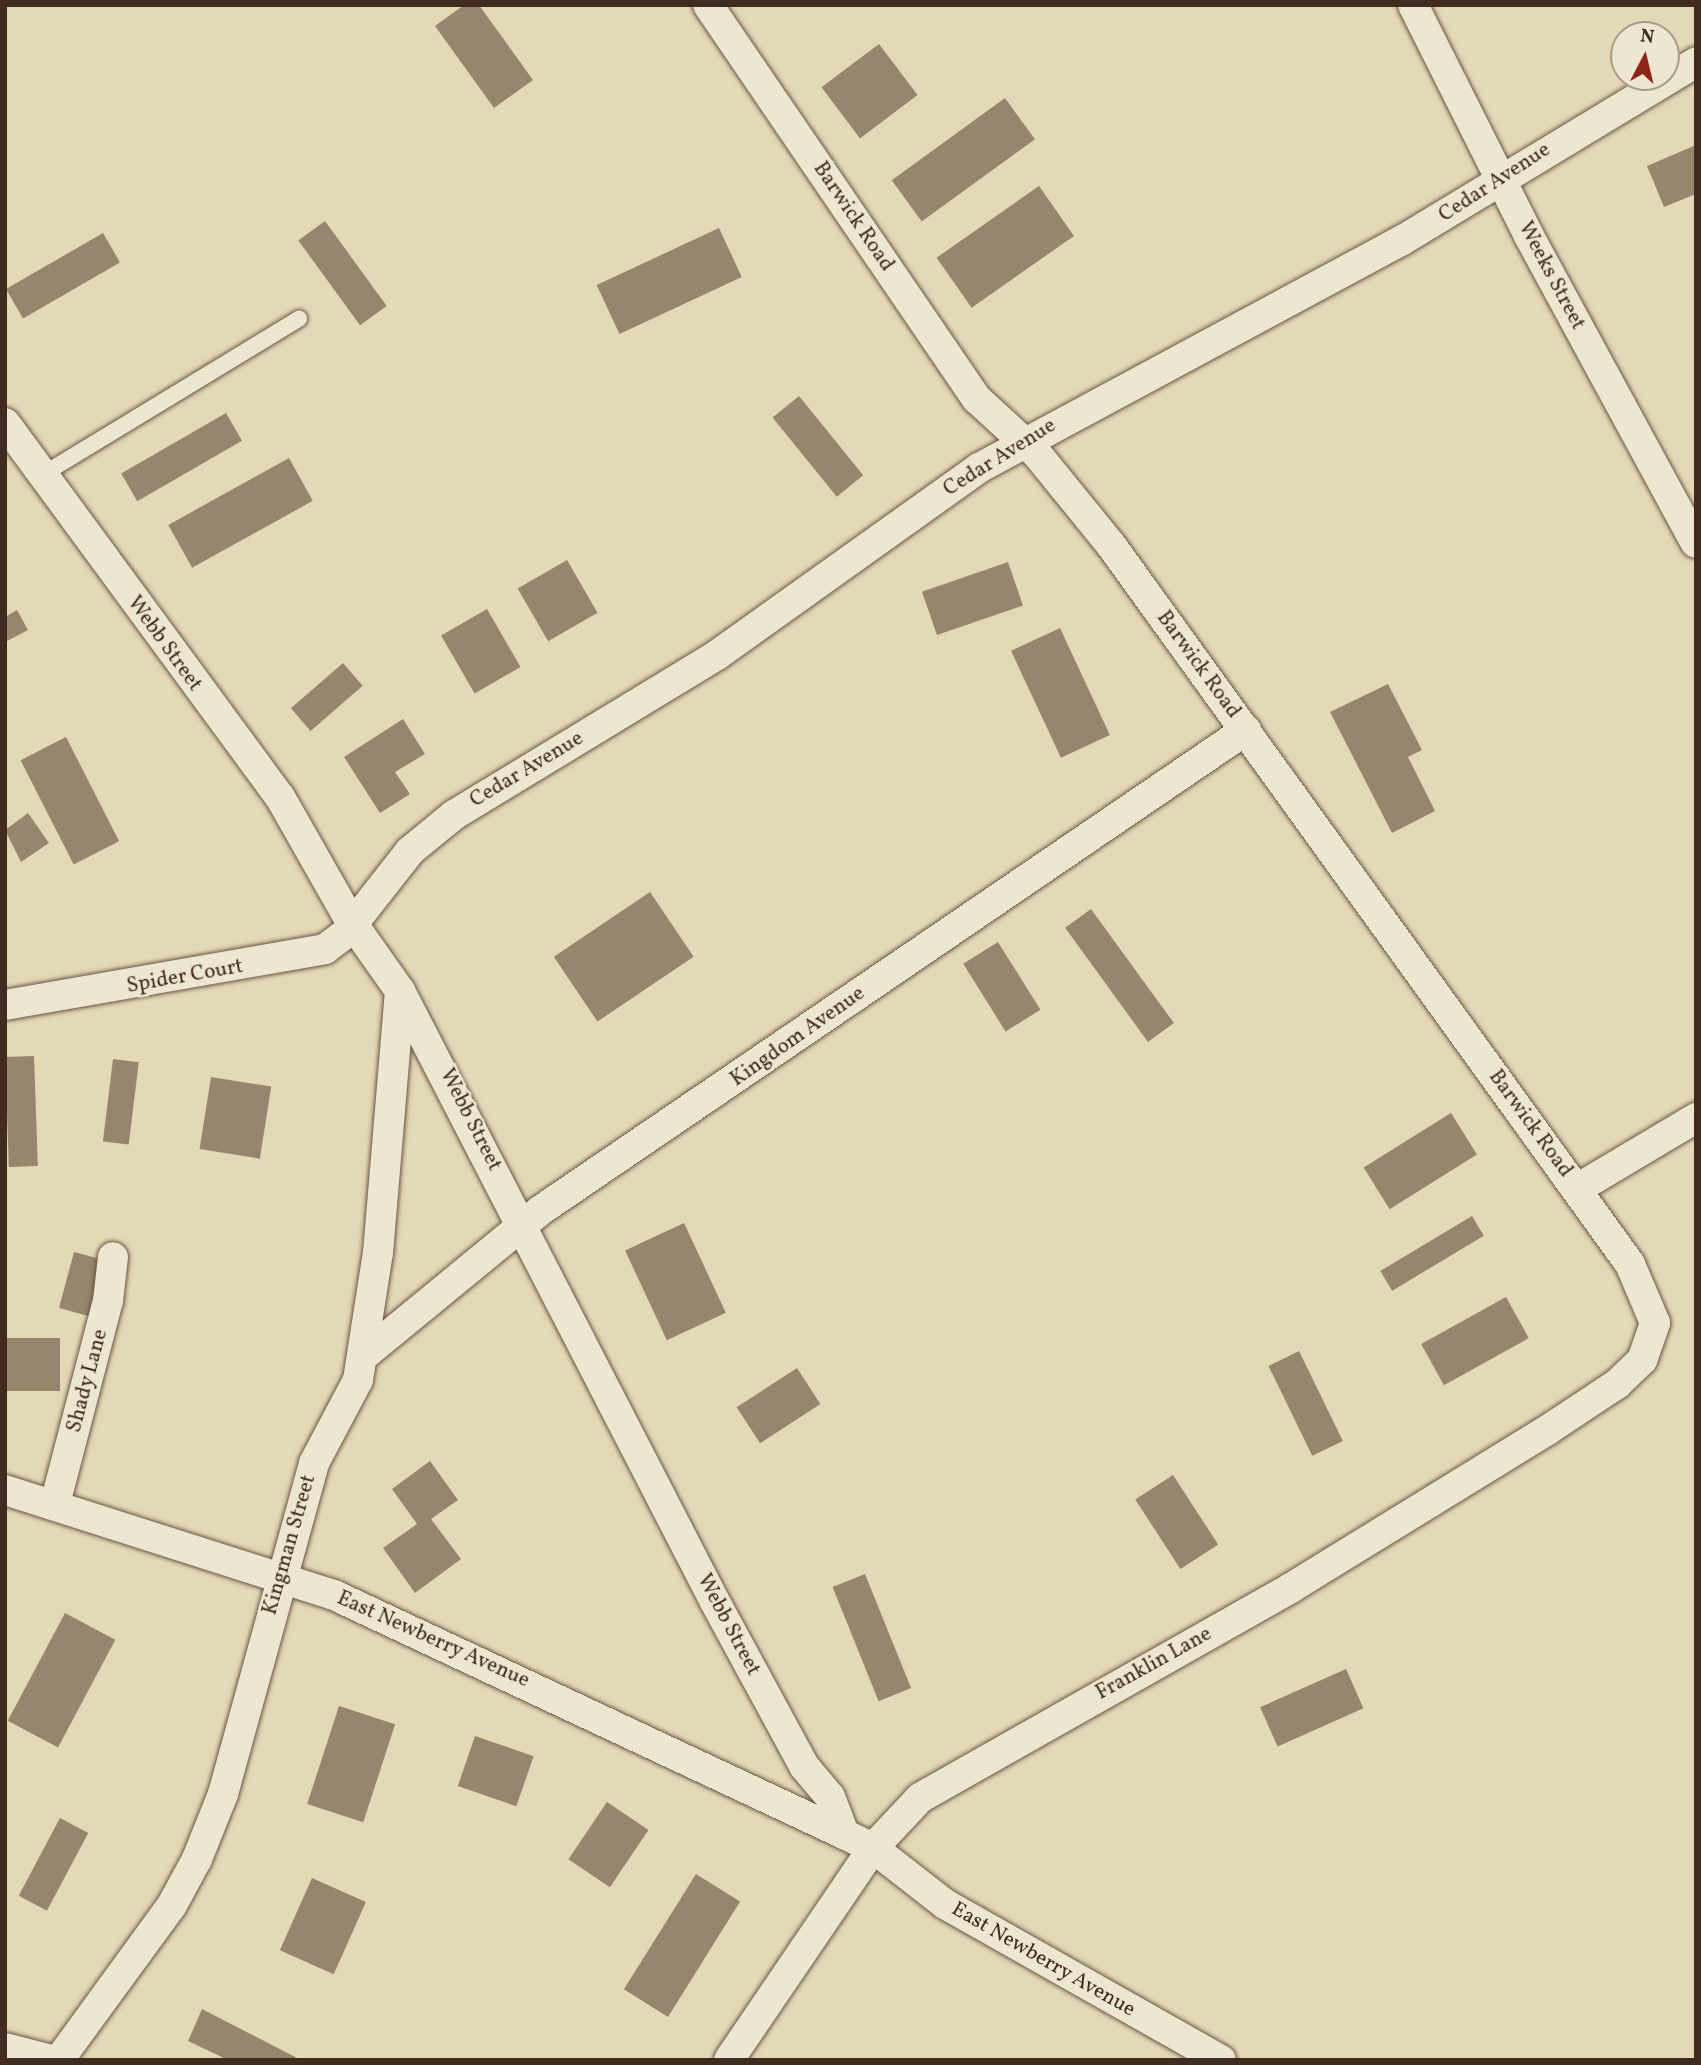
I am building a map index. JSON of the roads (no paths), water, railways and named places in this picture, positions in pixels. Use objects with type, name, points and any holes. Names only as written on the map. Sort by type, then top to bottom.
[{"type":"street","name":"Barwick Road","points":[[708,5],[977,399],[1024,443],[1111,545],[1630,1264],[1650,1305],[1650,1343]]},
{"type":"street","name":"Weeks Street","points":[[1413,5],[1500,180],[1696,544]]},
{"type":"street","name":"Cedar Avenue","points":[[350,920],[410,851],[454,815],[717,655],[1024,443],[1401,241],[1696,62]]},
{"type":"street","name":"Webb Street","points":[[7,431],[280,797],[350,920],[400,991],[523,1224],[714,1600],[804,1766],[830,1797],[845,1834]]},
{"type":"street","name":"Kingdom Avenue","points":[[362,1357],[523,1224],[1246,730]]},
{"type":"street","name":"Spider Court","points":[[5,1005],[293,958],[325,949],[345,934],[350,920]]},
{"type":"street","name":"Kingman Street","points":[[59,2060],[172,1905],[197,1859],[223,1794],[281,1574],[314,1463],[358,1380],[378,1253],[400,991]]},
{"type":"street","points":[[1577,1189],[1696,1118]]},
{"type":"street","name":"Shady Lane","points":[[55,1504],[108,1301],[113,1257]]},
{"type":"street","name":"Franklin Lane","points":[[729,2060],[873,1848],[920,1798],[1291,1588],[1546,1431],[1617,1384],[1650,1343]]},
{"type":"street","name":"East Newberry Avenue","points":[[5,1490],[281,1574],[524,1681],[845,1834]]},
{"type":"street","points":[[845,1834],[873,1848]]},
{"type":"street","name":"East Newberry Avenue","points":[[873,1848],[945,1904],[1221,2060]]},
{"type":"street","points":[[5,2048],[51,2060]]},
{"type":"lane","points":[[42,475],[299,319]]}]
